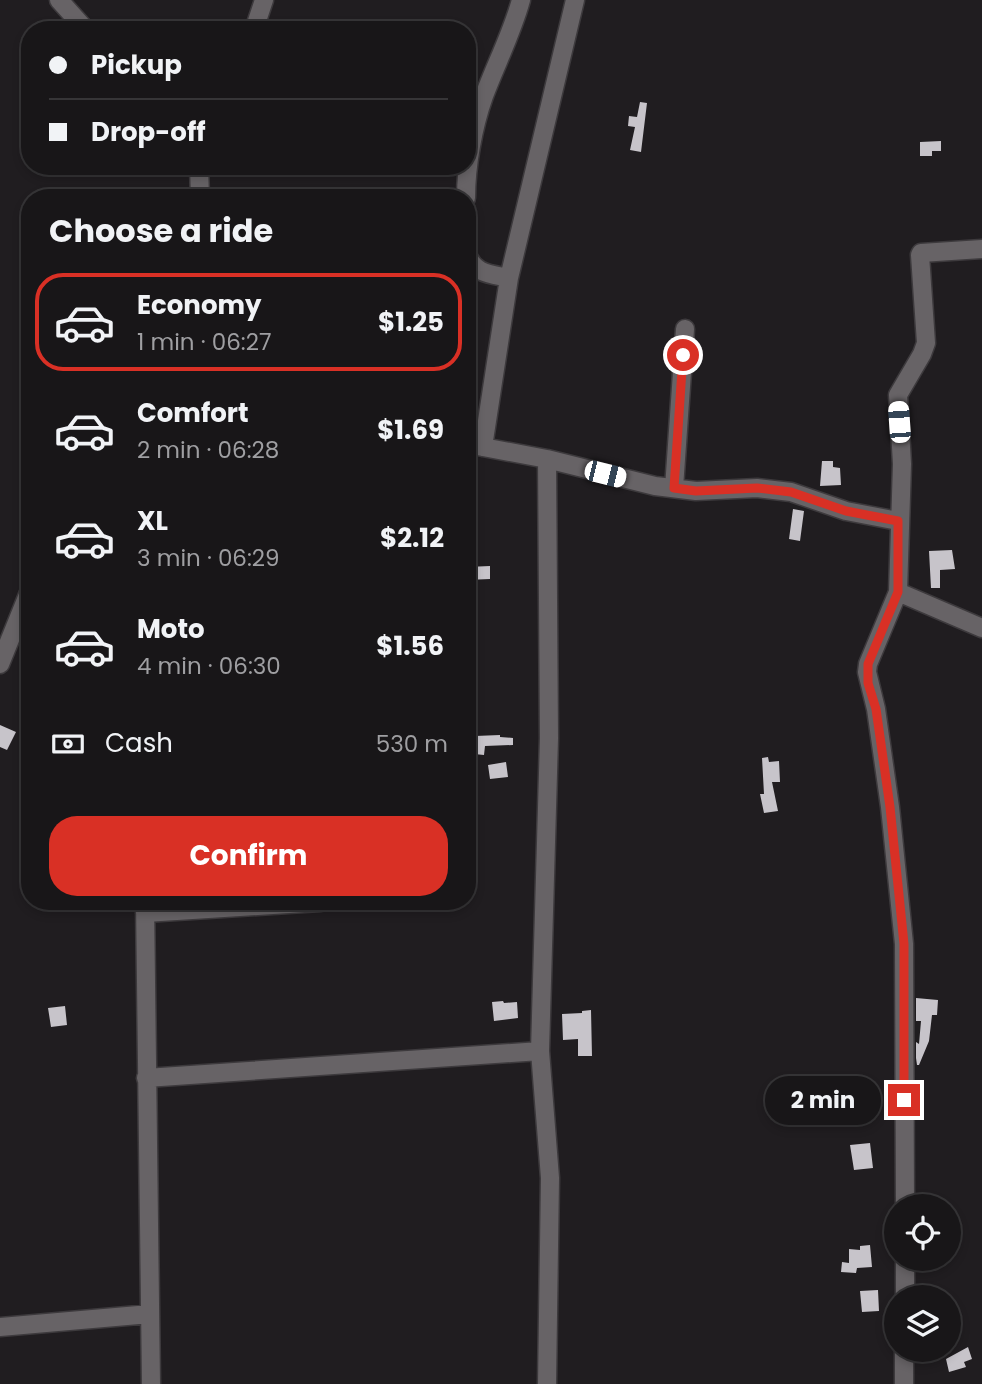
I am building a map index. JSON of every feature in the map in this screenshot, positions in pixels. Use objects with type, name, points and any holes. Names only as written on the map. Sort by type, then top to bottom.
[{"type":"street","points":[[59,0],[78,21]]},
{"type":"street","points":[[257,21],[264,0]]},
{"type":"street","points":[[476,131],[483,99],[521,0]]},
{"type":"street","points":[[476,440],[509,278],[575,0]]},
{"type":"street","points":[[905,1194],[904,944],[890,807],[876,709],[867,672],[898,592],[898,521],[902,464],[898,395],[922,355],[926,343],[920,255],[982,249]]},
{"type":"street","points":[[476,270],[509,278]]},
{"type":"street","points":[[674,488],[685,329]]},
{"type":"street","points":[[476,445],[547,459],[655,486],[696,491],[757,488],[791,492],[846,511],[898,521]]},
{"type":"street","points":[[547,459],[549,738],[540,1051],[550,1178],[547,1384]]},
{"type":"street","points":[[898,592],[982,628]]},
{"type":"street","points":[[0,664],[21,613]]},
{"type":"street","points":[[145,910],[151,1384]]},
{"type":"street","points":[[146,1078],[540,1051]]},
{"type":"street","points":[[0,1327],[150,1314]]},
{"type":"street","points":[[904,1362],[904,1384]]},
{"type":"building","points":[[640,102],[647,103],[641,152],[630,150],[635,127],[628,126],[629,116],[637,117]]},
{"type":"building","points":[[941,141],[941,151],[932,151],[932,156],[920,156],[920,142]]},
{"type":"building","points":[[822,461],[833,461],[833,467],[840,468],[841,485],[820,486]]},
{"type":"building","points":[[793,509],[804,511],[800,541],[789,539]]},
{"type":"building","points":[[952,550],[955,569],[940,570],[940,588],[931,588],[929,551]]},
{"type":"building","points":[[490,566],[490,579],[476,580],[476,567]]},
{"type":"building","points":[[0,725],[16,732],[7,750],[0,747]]},
{"type":"building","points":[[500,735],[513,738],[513,745],[485,746],[484,755],[476,754],[476,736]]},
{"type":"building","points":[[768,757],[769,762],[779,761],[780,782],[772,782],[778,811],[764,813],[760,794],[764,794],[762,758]]},
{"type":"building","points":[[506,762],[508,777],[490,779],[488,765]]},
{"type":"building","points":[[916,998],[938,1000],[937,1015],[932,1015],[929,1041],[919,1065],[916,1042],[919,1044],[921,1021],[916,1021]]},
{"type":"building","points":[[492,1002],[517,1002],[518,1018],[494,1021]]},
{"type":"building","points":[[65,1006],[67,1025],[51,1027],[48,1008]]},
{"type":"building","points":[[591,1010],[592,1056],[578,1056],[578,1039],[563,1040],[562,1014]]},
{"type":"building","points":[[870,1143],[873,1168],[854,1170],[850,1145]]},
{"type":"building","points":[[870,1245],[872,1267],[857,1268],[856,1273],[841,1272],[842,1262],[849,1263],[849,1249],[860,1250],[860,1246]]},
{"type":"building","points":[[878,1290],[879,1311],[862,1312],[860,1291]]},
{"type":"building","points":[[968,1347],[972,1359],[964,1362],[966,1367],[949,1372],[947,1362],[961,1362],[961,1351]]},
{"type":"route","points":[[683,355],[674,488],[696,491],[757,488],[791,492],[846,511],[898,521],[898,592],[867,672],[876,709],[890,807],[904,944],[904,1100]]}]
